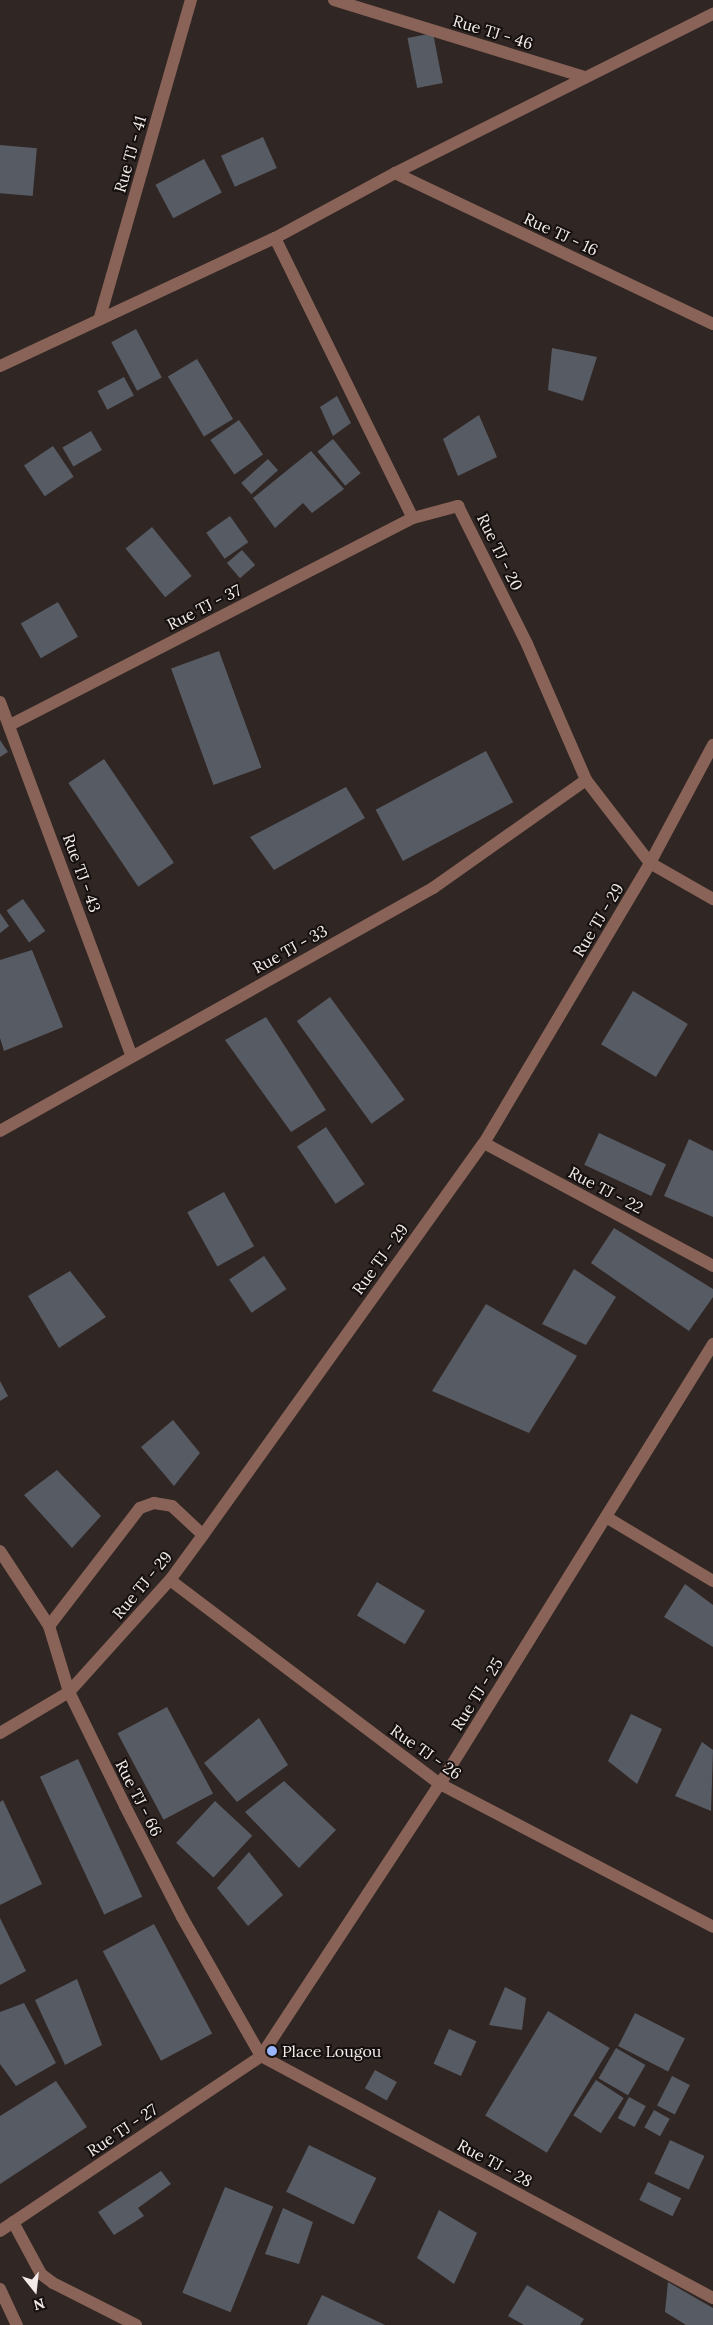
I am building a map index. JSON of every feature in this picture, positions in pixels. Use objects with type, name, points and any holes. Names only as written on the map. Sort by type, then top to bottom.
[{"type":"street","name":"Rue TJ - 41","points":[[100,317],[191,0]]},
{"type":"street","name":"Rue TJ - 46","points":[[334,0],[585,77]]},
{"type":"street","points":[[0,366],[100,317],[275,238],[395,173],[713,14]]},
{"type":"street","name":"Rue TJ - 16","points":[[395,173],[713,324]]},
{"type":"street","points":[[275,238],[413,518]]},
{"type":"street","name":"Rue TJ - 20","points":[[413,518],[458,506],[527,644],[586,780],[650,863],[713,899]]},
{"type":"street","name":"Rue TJ - 37","points":[[10,725],[413,518]]},
{"type":"street","name":"Rue TJ - 43","points":[[0,702],[132,1056]]},
{"type":"street","name":"Rue TJ - 29","points":[[0,1733],[69,1692],[170,1580],[203,1535],[484,1143],[650,863],[713,745]]},
{"type":"street","name":"Rue TJ - 33","points":[[0,1131],[433,888],[586,780]]},
{"type":"street","name":"Rue TJ - 22","points":[[484,1143],[713,1266]]},
{"type":"street","name":"Rue TJ - 25","points":[[261,2056],[440,1784],[713,1344]]},
{"type":"street","points":[[49,1626],[140,1508],[154,1504],[172,1506],[203,1535]]},
{"type":"street","points":[[606,1517],[713,1581]]},
{"type":"street","name":"Rue TJ - 66","points":[[0,1551],[49,1626],[69,1692],[182,1917],[261,2056]]},
{"type":"street","name":"Rue TJ - 26","points":[[170,1580],[440,1784],[713,1927]]},
{"type":"street","name":"Rue TJ - 27","points":[[0,2230],[261,2056]]},
{"type":"street","name":"Rue TJ - 28","points":[[261,2056],[713,2298]]},
{"type":"street","points":[[13,2222],[42,2274],[53,2283],[136,2325]]},
{"type":"street","points":[[0,2289],[17,2325]]},
{"type":"building","points":[[433,33],[443,83],[417,88],[407,38]]},
{"type":"building","points":[[263,137],[277,168],[235,187],[221,156]]},
{"type":"building","points":[[0,145],[37,148],[33,196],[0,193]]},
{"type":"building","points":[[204,159],[222,193],[173,218],[155,185]]},
{"type":"building","points":[[136,329],[162,378],[137,391],[111,342]]},
{"type":"building","points":[[552,348],[597,357],[583,401],[548,390]]},
{"type":"building","points":[[197,359],[233,419],[204,437],[168,377]]},
{"type":"building","points":[[124,377],[134,396],[107,410],[98,391]]},
{"type":"building","points":[[337,396],[351,423],[333,436],[320,407]]},
{"type":"building","points":[[479,415],[497,457],[458,476],[443,439]]},
{"type":"building","points":[[239,420],[263,454],[234,474],[210,440]]},
{"type":"building","points":[[91,431],[102,450],[73,467],[62,448]]},
{"type":"building","points":[[333,439],[361,473],[345,486],[317,452]]},
{"type":"building","points":[[53,446],[74,477],[45,496],[24,466]]},
{"type":"building","points":[[311,451],[344,489],[312,513],[303,503],[275,528],[253,498]]},
{"type":"building","points":[[268,459],[278,470],[251,494],[241,483]]},
{"type":"building","points":[[230,516],[248,542],[225,559],[206,533]]},
{"type":"building","points":[[152,527],[192,576],[165,597],[126,548]]},
{"type":"building","points":[[242,550],[255,565],[240,578],[227,563]]},
{"type":"building","points":[[58,602],[78,637],[41,658],[21,624]]},
{"type":"building","points":[[219,651],[261,768],[213,785],[171,668]]},
{"type":"building","points":[[0,740],[8,752],[0,757]]},
{"type":"building","points":[[486,751],[513,802],[403,861],[376,810]]},
{"type":"building","points":[[104,759],[174,863],[138,887],[68,783]]},
{"type":"building","points":[[346,787],[365,818],[274,870],[250,837]]},
{"type":"building","points":[[23,899],[45,931],[29,942],[7,910]]},
{"type":"building","points":[[0,913],[9,926],[0,933]]},
{"type":"building","points":[[32,950],[63,1027],[4,1051],[0,1038],[0,960]]},
{"type":"building","points":[[633,991],[688,1024],[656,1077],[601,1044]]},
{"type":"building","points":[[330,997],[405,1100],[371,1124],[297,1021]]},
{"type":"building","points":[[266,1017],[326,1110],[291,1132],[225,1040]]},
{"type":"building","points":[[326,1127],[365,1184],[336,1204],[297,1147]]},
{"type":"building","points":[[599,1133],[666,1164],[651,1196],[584,1165]]},
{"type":"building","points":[[689,1139],[713,1151],[713,1217],[664,1196]]},
{"type":"building","points":[[224,1192],[254,1246],[217,1267],[187,1212]]},
{"type":"building","points":[[614,1228],[713,1289],[713,1297],[689,1331],[591,1263]]},
{"type":"building","points":[[264,1256],[286,1289],[252,1313],[229,1279]]},
{"type":"building","points":[[574,1269],[616,1297],[586,1345],[542,1324]]},
{"type":"building","points":[[70,1271],[106,1317],[59,1348],[28,1296]]},
{"type":"building","points":[[486,1304],[577,1356],[529,1433],[432,1391]]},
{"type":"building","points":[[0,1381],[8,1396],[0,1401]]},
{"type":"building","points":[[173,1420],[200,1453],[174,1486],[141,1447]]},
{"type":"building","points":[[57,1470],[101,1516],[72,1548],[24,1495]]},
{"type":"building","points":[[377,1582],[425,1611],[405,1644],[357,1615]]},
{"type":"building","points":[[685,1584],[713,1605],[713,1647],[664,1617]]},
{"type":"building","points":[[167,1707],[213,1794],[164,1820],[118,1733]]},
{"type":"building","points":[[631,1714],[662,1729],[637,1784],[608,1761]]},
{"type":"building","points":[[259,1718],[288,1765],[237,1802],[204,1763]]},
{"type":"building","points":[[702,1742],[713,1750],[711,1811],[675,1796]]},
{"type":"building","points":[[78,1759],[142,1897],[104,1915],[40,1777]]},
{"type":"building","points":[[284,1781],[336,1830],[299,1868],[245,1812]]},
{"type":"building","points":[[3,1800],[42,1884],[0,1905],[0,1802]]},
{"type":"building","points":[[215,1801],[252,1836],[213,1877],[176,1843]]},
{"type":"building","points":[[249,1852],[283,1895],[248,1926],[217,1888]]},
{"type":"building","points":[[0,1918],[26,1971],[0,1985]]},
{"type":"building","points":[[154,1924],[212,2033],[161,2061],[103,1951]]},
{"type":"building","points":[[77,1979],[102,2045],[65,2065],[35,2000]]},
{"type":"building","points":[[505,1987],[526,1998],[522,2030],[489,2025]]},
{"type":"building","points":[[24,2003],[56,2063],[16,2086],[0,2064],[0,2012]]},
{"type":"building","points":[[548,2011],[610,2048],[547,2153],[485,2116]]},
{"type":"building","points":[[635,2013],[685,2038],[668,2071],[618,2046]]},
{"type":"building","points":[[449,2029],[476,2041],[461,2076],[434,2064]]},
{"type":"building","points":[[616,2048],[645,2065],[628,2095],[599,2078]]},
{"type":"building","points":[[375,2070],[397,2082],[387,2100],[365,2088]]},
{"type":"building","points":[[672,2076],[690,2085],[675,2114],[657,2105]]},
{"type":"building","points":[[596,2080],[624,2098],[601,2133],[573,2115]]},
{"type":"building","points":[[56,2081],[87,2127],[0,2184],[0,2116]]},
{"type":"building","points":[[629,2097],[646,2106],[635,2127],[618,2118]]},
{"type":"building","points":[[654,2110],[670,2119],[660,2136],[644,2127]]},
{"type":"building","points":[[670,2140],[704,2156],[689,2190],[654,2174]]},
{"type":"building","points":[[309,2145],[376,2178],[354,2225],[286,2192]]},
{"type":"building","points":[[161,2171],[171,2184],[138,2208],[144,2216],[114,2235],[98,2212]]},
{"type":"building","points":[[648,2182],[681,2198],[672,2216],[639,2200]]},
{"type":"building","points":[[225,2187],[273,2206],[231,2312],[182,2293]]},
{"type":"building","points":[[283,2208],[313,2222],[299,2264],[265,2254]]},
{"type":"building","points":[[439,2210],[477,2233],[454,2284],[417,2258]]},
{"type":"building","points":[[668,2282],[713,2308],[713,2325],[686,2325],[665,2312]]},
{"type":"building","points":[[527,2285],[584,2319],[580,2325],[524,2325],[508,2316]]},
{"type":"building","points":[[322,2295],[385,2325],[307,2325]]},
{"type":"place","name":"Place Lougou","points":[[272,2051]]}]
